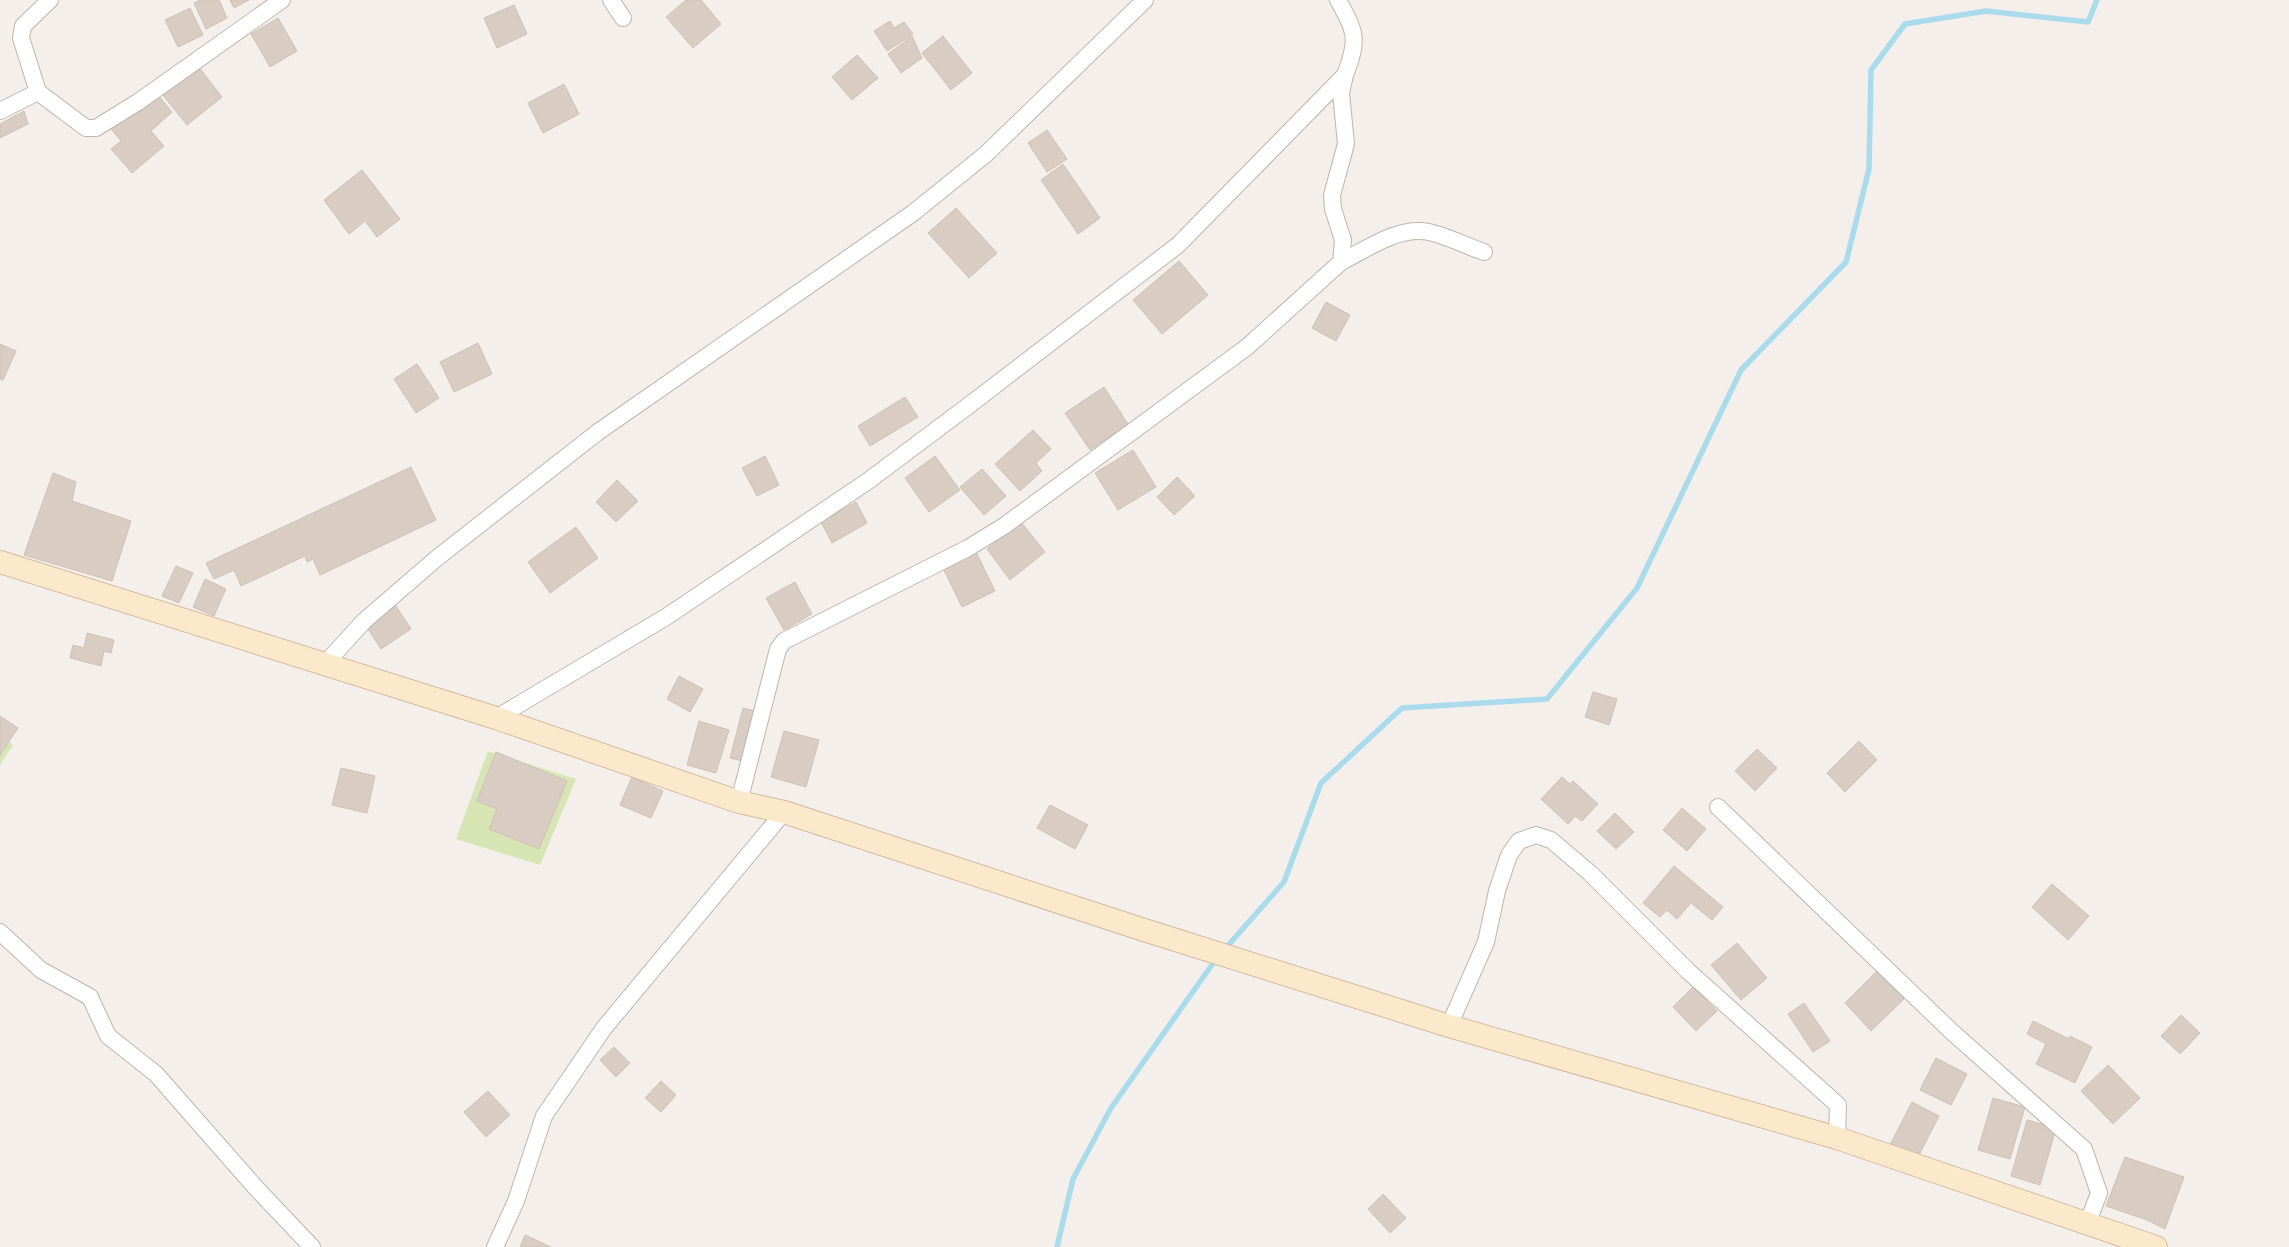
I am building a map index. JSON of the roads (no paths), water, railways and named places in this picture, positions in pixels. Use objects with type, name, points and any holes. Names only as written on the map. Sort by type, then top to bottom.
[{"type":"main road","points":[[0,562],[496,718],[739,802],[784,812],[1257,966],[1449,1026],[1837,1138],[2088,1222],[2156,1247]]},
{"type":"street","points":[[50,0],[23,26],[21,38],[38,92],[86,128],[96,128],[138,102],[282,0]]},
{"type":"street","points":[[611,0],[623,18]]},
{"type":"street","points":[[324,665],[364,621],[437,558],[598,432],[913,213],[986,154],[1145,0]]},
{"type":"street","points":[[1338,0],[1353,28],[1353,53],[1341,93],[1346,144],[1332,195],[1333,209],[1343,240],[1341,262]]},
{"type":"street","points":[[496,718],[674,612],[868,481],[979,398],[1178,245],[1345,75]]},
{"type":"street","points":[[0,111],[38,92]]},
{"type":"street","points":[[739,802],[778,649],[784,641],[968,548],[1004,526],[1247,347],[1341,262],[1392,236],[1412,232],[1428,232],[1484,252]]},
{"type":"street","points":[[1718,807],[1951,1032],[2084,1149],[2099,1193],[2088,1222]]},
{"type":"street","points":[[495,1247],[516,1201],[544,1116],[604,1028],[784,812]]},
{"type":"street","points":[[1449,1026],[1486,942],[1497,891],[1509,855],[1519,841],[1536,835],[1551,840],[1590,873],[1688,971],[1838,1106],[1837,1138]]},
{"type":"street","points":[[0,932],[41,970],[90,997],[108,1036],[156,1074],[256,1188],[312,1247]]},
{"type":"waterway","points":[[1224,950],[1284,882],[1321,783],[1402,708],[1547,699],[1637,588],[1741,370],[1846,262],[1869,169],[1871,70],[1905,24],[1986,11],[2088,22],[2097,0]]},
{"type":"waterway","points":[[1057,1247],[1073,1179],[1111,1108],[1216,959]]}]
